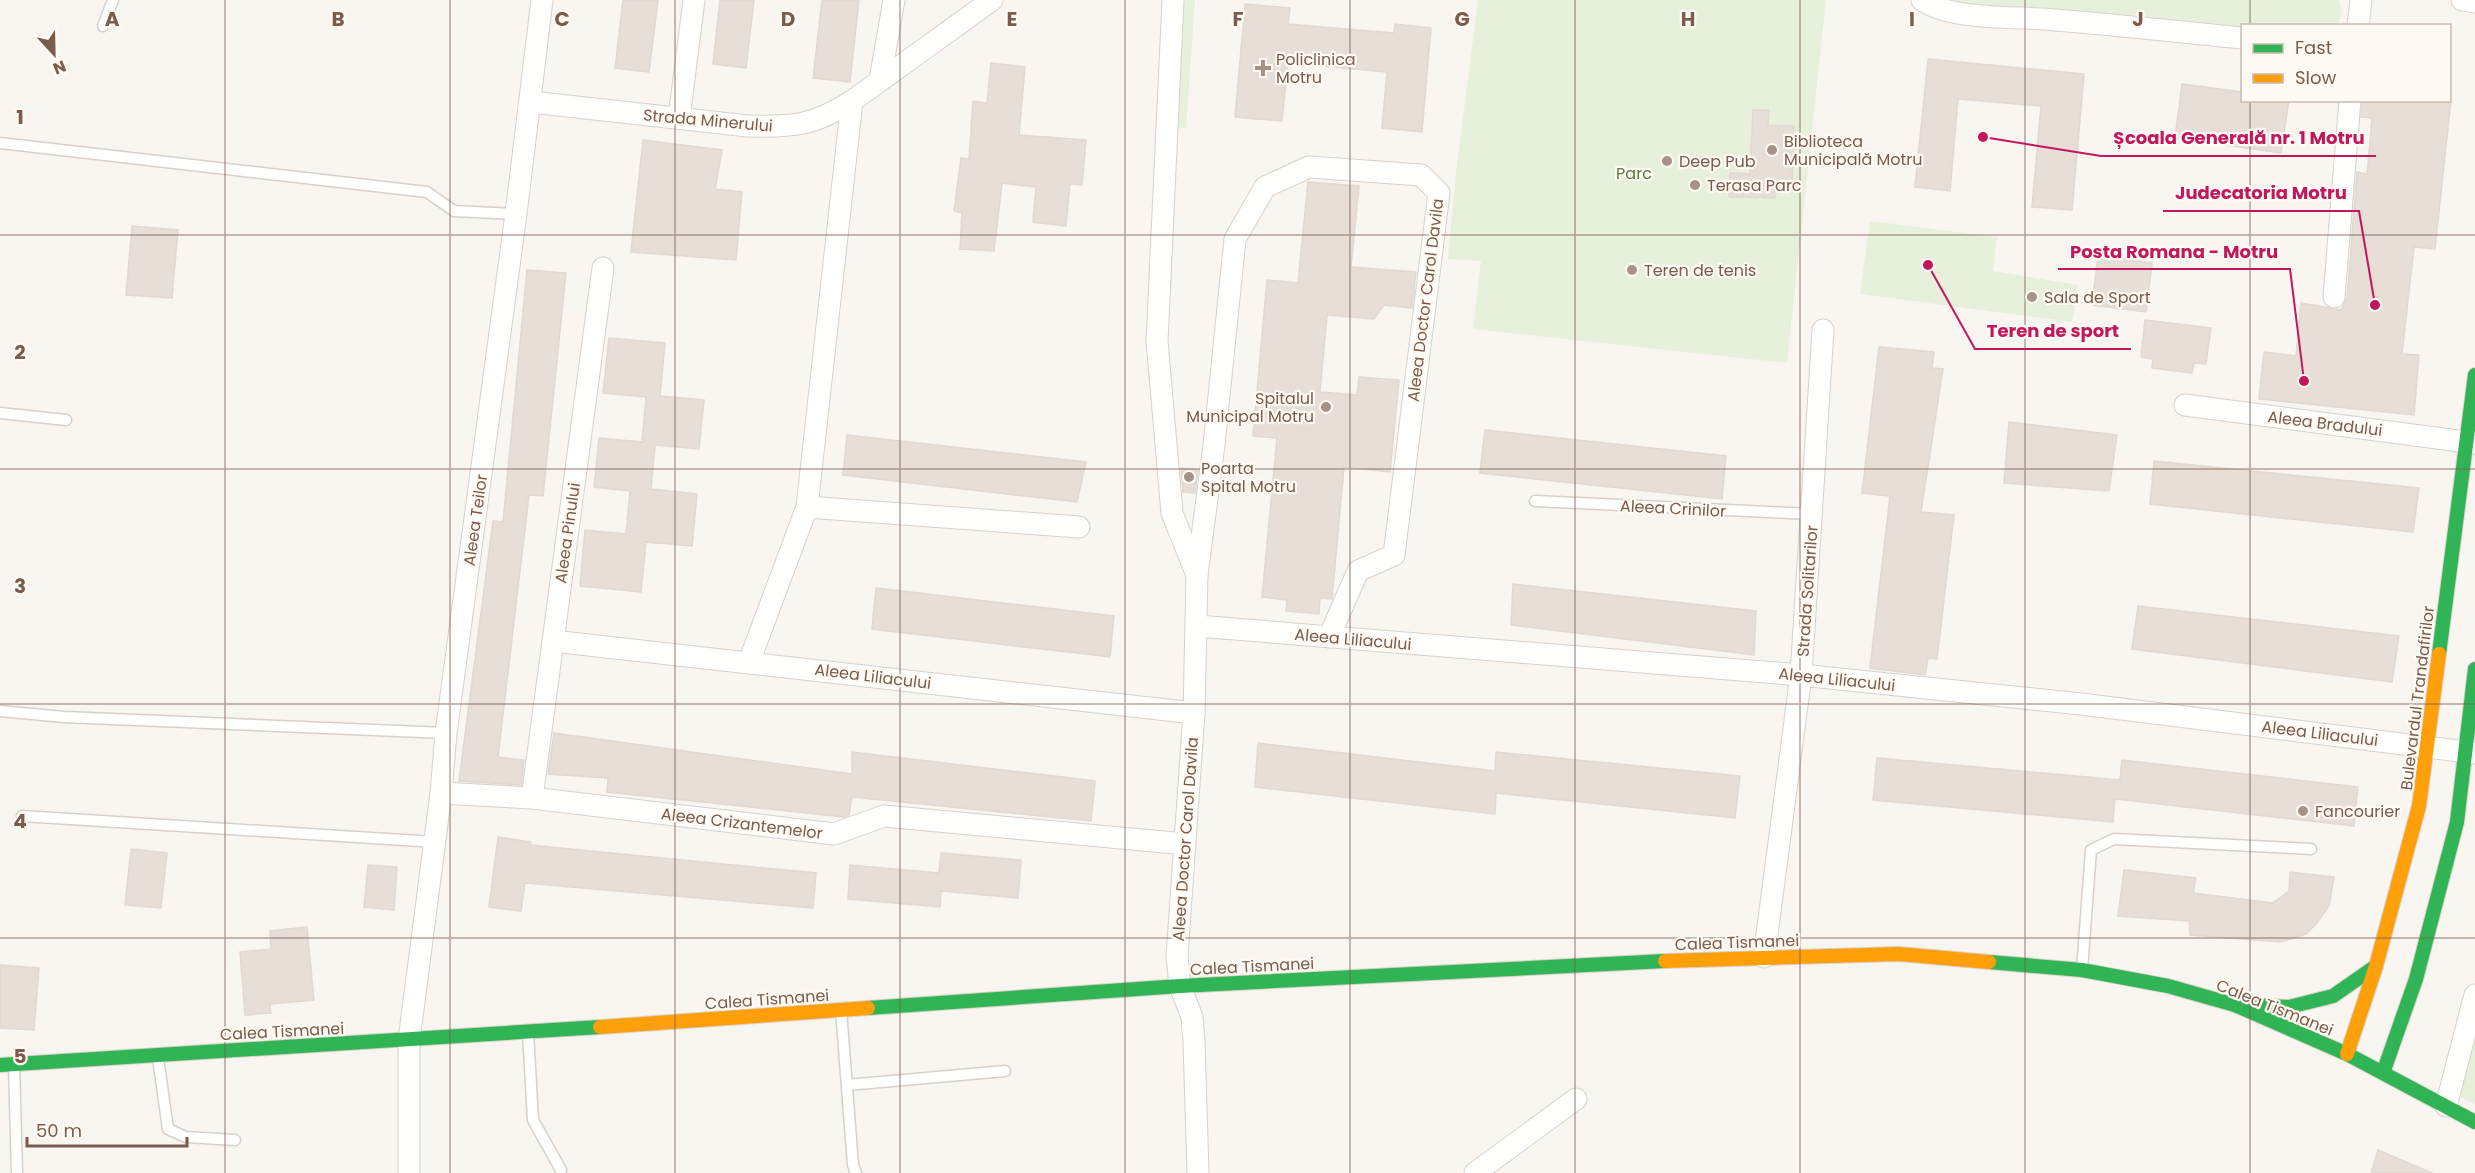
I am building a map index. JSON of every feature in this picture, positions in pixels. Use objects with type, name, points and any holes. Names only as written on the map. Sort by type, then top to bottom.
[{"type":"main road","name":"Bulevardul Trandafirilor","points":[[2347,1054],[2376,966],[2420,806],[2471,442],[2475,375]]},
{"type":"main road","points":[[2383,1073],[2422,957],[2457,822],[2470,752],[2475,669]]},
{"type":"main road","name":"Calea Tismanei","points":[[7,1064],[409,1041],[1180,986],[1764,957],[1899,954],[2082,970],[2168,986],[2235,1005],[2347,1054],[2475,1122]]},
{"type":"main road","points":[[2235,1005],[2289,1007],[2333,996],[2376,966]]},
{"type":"street","name":"Aleea Teilor","points":[[409,1173],[409,1041],[441,793],[446,733],[531,102],[542,0]]},
{"type":"street","points":[[679,118],[694,0]]},
{"type":"street","points":[[880,80],[894,0]]},
{"type":"street","name":"Strada Minerului","points":[[531,102],[748,126],[783,127],[807,124],[831,114],[852,101],[992,0]]},
{"type":"street","name":"Aleea Doctor Carol Davila","points":[[1173,0],[1157,341],[1172,513],[1197,575]]},
{"type":"street","points":[[1922,0],[1940,9],[1958,13],[2055,19],[2241,38]]},
{"type":"street","points":[[2358,24],[2361,0]]},
{"type":"street","points":[[2462,0],[2475,2]]},
{"type":"street","points":[[749,662],[807,507],[852,101]]},
{"type":"street","points":[[2334,297],[2350,102]]},
{"type":"street","name":"Aleea Doctor Carol Davila","points":[[1198,1173],[1192,1017],[1180,986],[1177,956],[1194,713],[1197,575],[1214,445],[1235,239],[1265,187],[1309,167],[1421,175],[1439,193],[1394,555],[1358,571],[1329,637]]},
{"type":"street","name":"Aleea Pinului","points":[[532,798],[603,268]]},
{"type":"street","name":"Strada Solitarilor","points":[[1764,957],[1802,675],[1823,330]]},
{"type":"street","name":"Aleea Bradului","points":[[2185,405],[2471,442]]},
{"type":"street","points":[[807,507],[1079,527]]},
{"type":"street","name":"Aleea Liliacului","points":[[1197,626],[1802,675],[2081,704],[2470,752]]},
{"type":"street","name":"Aleea Liliacului","points":[[553,641],[1194,713]]},
{"type":"street","name":"Aleea Crizantemelor","points":[[441,793],[532,798],[834,834],[884,816],[1185,844]]},
{"type":"street","points":[[2446,1106],[2475,994]]},
{"type":"street","points":[[1475,1173],[1576,1099]]},
{"type":"lane","points":[[103,26],[113,0]]},
{"type":"lane","points":[[0,143],[427,192],[454,211],[516,214]]},
{"type":"lane","points":[[0,413],[66,420]]},
{"type":"lane","name":"Aleea Crinilor","points":[[1535,501],[1812,514]]},
{"type":"lane","points":[[0,711],[64,717],[446,733]]},
{"type":"lane","points":[[22,816],[435,842]]},
{"type":"lane","points":[[2082,970],[2091,850],[2103,843],[2114,839],[2311,849]]},
{"type":"lane","points":[[841,1010],[853,1165],[856,1173]]},
{"type":"lane","points":[[528,1032],[533,1120],[561,1170]]},
{"type":"lane","points":[[158,1055],[168,1129],[186,1137],[235,1140]]},
{"type":"lane","points":[[7,1064],[17,1173]]},
{"type":"lane","points":[[847,1085],[1005,1071]]},
{"type":"green space","points":[[1183,0],[1195,0],[1186,128],[1175,127]]},
{"type":"green space","name":"Parc","points":[[1478,0],[1826,0],[1787,363],[1473,329],[1481,261],[1448,259],[1456,173]]},
{"type":"green space","points":[[1939,0],[2339,0],[2342,11],[2338,24],[2241,24],[2241,27],[1963,4]]},
{"type":"green space","points":[[1870,221],[1997,237],[1993,271],[2078,285],[2072,322],[1860,294]]},
{"type":"green space","points":[[2475,1030],[2475,1104],[2457,1095]]},
{"type":"building","points":[[623,0],[658,0],[649,72],[615,68]]},
{"type":"building","points":[[720,0],[754,0],[746,68],[713,64]]},
{"type":"building","points":[[822,0],[859,0],[850,82],[813,78]]},
{"type":"building","name":"Policlinica Motru","points":[[1245,4],[1290,8],[1288,24],[1394,33],[1395,24],[1431,28],[1422,132],[1382,128],[1387,72],[1288,63],[1282,121],[1235,117]]},
{"type":"building","points":[[1928,59],[2084,74],[2072,210],[2032,207],[2041,106],[1958,99],[1950,191],[1915,187]]},
{"type":"building","points":[[991,63],[1025,67],[1019,135],[1086,140],[1082,185],[1070,184],[1066,226],[1033,222],[1036,187],[1002,183],[994,251],[960,249],[962,213],[954,211],[961,158],[969,159],[973,101],[987,103]]},
{"type":"building","points":[[2182,84],[2241,92],[2241,102],[2289,102],[2281,153],[2175,138]]},
{"type":"building","points":[[2363,102],[2451,102],[2435,249],[2414,247],[2402,354],[2419,355],[2414,415],[2259,399],[2264,352],[2296,356],[2301,303],[2341,310],[2347,299],[2357,172],[2367,174],[2372,118],[2361,117]]},
{"type":"building","name":"Biblioteca Municipală Motru","points":[[1753,110],[1769,110],[1768,125],[1794,126],[1792,183],[1775,183],[1775,198],[1729,197],[1730,173],[1750,174]]},
{"type":"building","points":[[643,140],[722,150],[715,189],[742,192],[736,260],[631,252]]},
{"type":"building","name":"Spitalul Municipal Motru","points":[[1308,182],[1359,186],[1351,267],[1416,272],[1412,308],[1384,305],[1374,319],[1327,315],[1320,392],[1357,395],[1359,377],[1399,380],[1390,472],[1344,467],[1332,599],[1320,598],[1319,614],[1286,611],[1287,600],[1262,597],[1277,438],[1253,436],[1267,280],[1298,283]]},
{"type":"building","points":[[132,226],[178,230],[172,298],[126,295]]},
{"type":"building","points":[[2098,256],[2152,263],[2146,312],[2092,305]]},
{"type":"building","points":[[527,270],[566,273],[543,496],[529,495],[498,757],[524,760],[521,785],[459,781],[493,521],[503,522]]},
{"type":"building","points":[[2145,320],[2211,328],[2206,364],[2194,363],[2192,373],[2152,368],[2153,359],[2141,357]]},
{"type":"building","points":[[609,338],[665,343],[660,396],[704,400],[699,449],[655,445],[651,489],[697,494],[692,546],[646,542],[641,592],[580,586],[585,530],[626,534],[630,491],[594,487],[599,438],[642,442],[646,397],[603,393]]},
{"type":"building","points":[[1879,347],[1934,352],[1932,368],[1943,369],[1921,512],[1954,515],[1937,659],[1928,658],[1925,675],[1870,668],[1890,496],[1862,493]]},
{"type":"building","points":[[2009,422],[2117,435],[2109,491],[2004,483]]},
{"type":"building","points":[[1485,430],[1726,456],[1722,499],[1480,473]]},
{"type":"building","points":[[847,435],[1086,462],[1077,502],[843,475]]},
{"type":"building","points":[[2154,461],[2419,488],[2413,532],[2150,504]]},
{"type":"building","points":[[1181,468],[1198,470],[1195,493],[1183,492]]},
{"type":"building","points":[[1513,584],[1756,611],[1754,655],[1511,625]]},
{"type":"building","points":[[876,588],[1114,616],[1110,657],[872,629]]},
{"type":"building","points":[[2138,606],[2399,636],[2392,682],[2132,649]]},
{"type":"building","points":[[554,733],[852,774],[852,752],[1095,781],[1091,821],[852,797],[849,815],[844,817],[607,792],[608,778],[548,774]]},
{"type":"building","points":[[1258,743],[1495,771],[1496,752],[1740,776],[1735,818],[1496,793],[1495,814],[1255,787]]},
{"type":"building","points":[[1877,758],[2120,780],[2122,760],[2358,787],[2354,826],[2115,799],[2113,822],[1873,800]]},
{"type":"building","points":[[498,837],[531,842],[530,845],[816,873],[813,908],[525,883],[521,911],[489,907]]},
{"type":"building","points":[[131,849],[167,853],[161,908],[125,905]]},
{"type":"building","points":[[941,853],[1021,860],[1018,898],[941,891],[940,907],[848,899],[850,865],[939,873]]},
{"type":"building","points":[[368,865],[397,867],[394,910],[364,907]]},
{"type":"building","points":[[2124,870],[2196,878],[2193,893],[2273,903],[2289,891],[2290,872],[2334,877],[2329,906],[2317,923],[2306,934],[2281,942],[2190,935],[2189,921],[2118,916]]},
{"type":"building","points":[[307,927],[314,1000],[270,1004],[271,1013],[245,1015],[240,952],[271,949],[270,931]]},
{"type":"building","points":[[0,965],[39,968],[34,1030],[0,1028]]},
{"type":"building","points":[[2378,1150],[2432,1173],[2371,1173]]},
{"type":"traffic: fast","points":[[2439,654],[2475,375]]},
{"type":"traffic: fast","points":[[2383,1073],[2416,979],[2457,822],[2475,669]]},
{"type":"traffic: fast","points":[[868,1008],[1180,986],[1665,961]]},
{"type":"traffic: fast","points":[[1989,962],[2082,970],[2168,986],[2235,1005],[2347,1054],[2475,1122]]},
{"type":"traffic: fast","points":[[2252,1005],[2289,1007],[2333,996],[2376,966]]},
{"type":"traffic: fast","points":[[0,1065],[600,1027]]},
{"type":"traffic: slow","points":[[2347,1054],[2376,966],[2419,806],[2439,654]]},
{"type":"traffic: slow","points":[[1665,961],[1899,954],[1989,962]]},
{"type":"traffic: slow","points":[[600,1027],[868,1008]]},
{"type":"place","name":"Policlinica Motru","points":[[1263,68]]},
{"type":"place","name":"Școala Generală nr. 1 Motru","points":[[1983,137]]},
{"type":"place","name":"Biblioteca Municipală Motru","points":[[1772,150]]},
{"type":"place","name":"Deep Pub","points":[[1667,161]]},
{"type":"place","name":"Terasa Parc","points":[[1695,185]]},
{"type":"place","name":"Teren de sport","points":[[1928,265]]},
{"type":"place","name":"Teren de tenis","points":[[1632,270]]},
{"type":"place","name":"Sala de Sport","points":[[2032,297]]},
{"type":"place","name":"Judecatoria Motru","points":[[2375,305]]},
{"type":"place","name":"Posta Romana - Motru","points":[[2304,381]]},
{"type":"place","name":"Spitalul Municipal Motru","points":[[1326,407]]},
{"type":"place","name":"Poarta Spital Motru","points":[[1189,477]]},
{"type":"place","name":"Fancourier","points":[[2303,811]]}]
